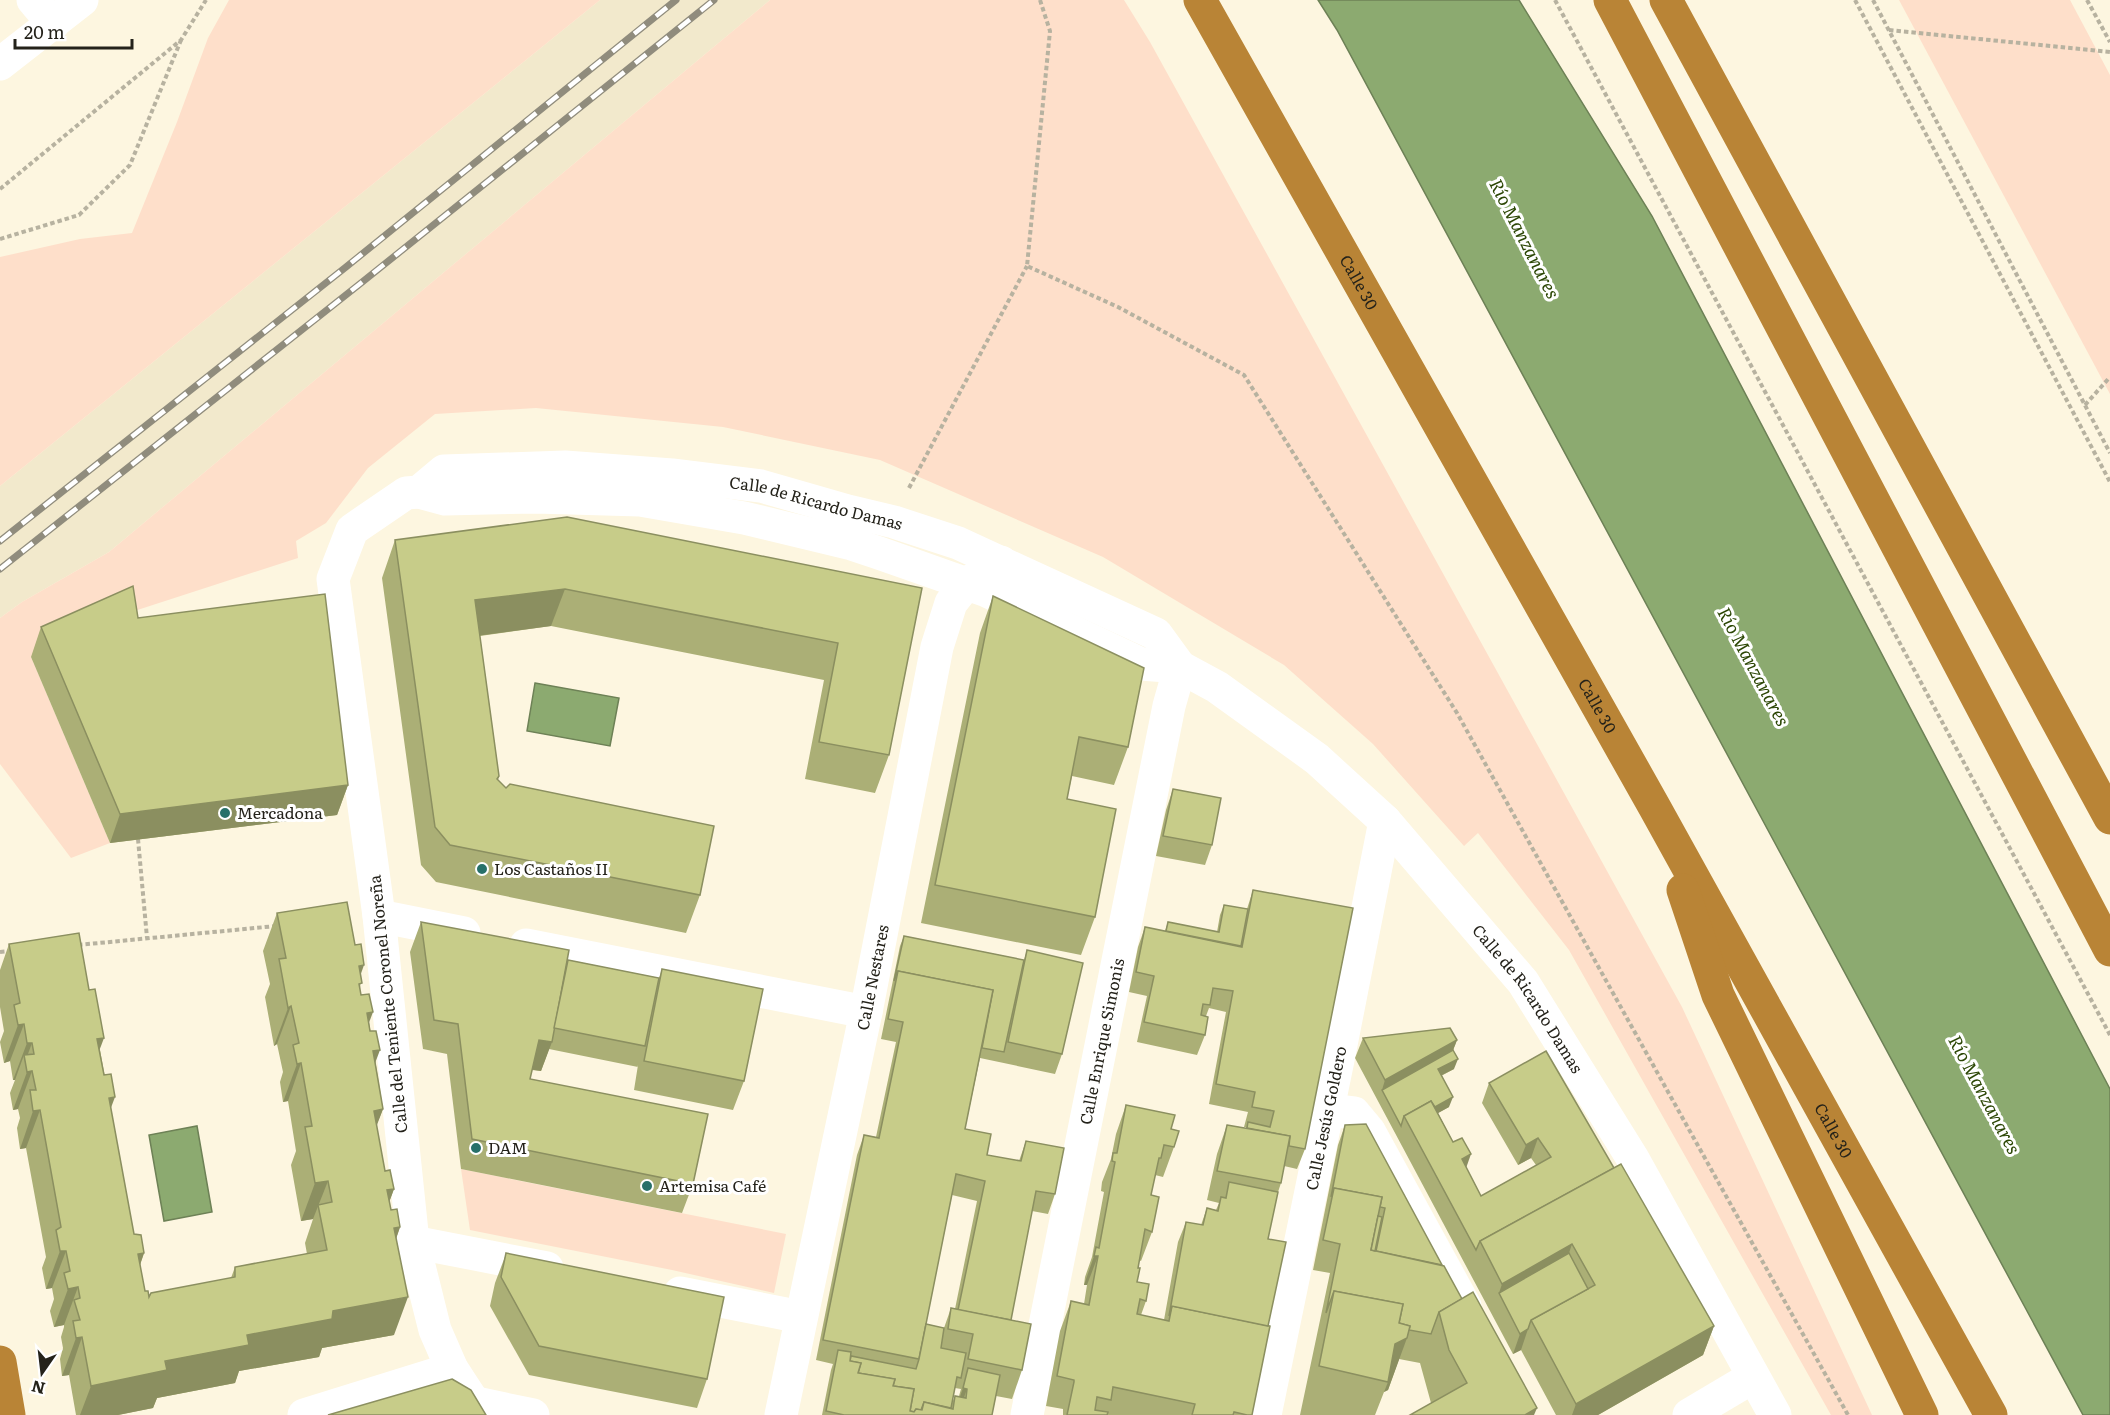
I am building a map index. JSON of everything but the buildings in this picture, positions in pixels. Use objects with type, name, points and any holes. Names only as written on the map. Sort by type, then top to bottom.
[{"type":"highway","name":"Calle 30","points":[[1200,0],[1655,808],[1992,1415]]},
{"type":"highway","points":[[1610,0],[2110,950]]},
{"type":"highway","points":[[1666,0],[2110,818]]},
{"type":"highway","points":[[1998,614],[2110,772]]},
{"type":"highway","points":[[1655,808],[1718,995],[1922,1415]]},
{"type":"highway","points":[[0,1362],[9,1415]]},
{"type":"street","points":[[0,64],[43,12],[82,0]]},
{"type":"street","name":"Calle de Ricardo Damas","points":[[420,492],[444,471],[564,467],[672,475],[761,486],[894,522],[958,543],[1156,634],[1180,667]]},
{"type":"street","name":"Calle de Ricardo Damas","points":[[333,579],[352,530],[406,493],[420,492],[445,499],[536,497],[640,500],[744,518],[852,544],[987,591],[1141,664],[1180,667],[1217,687],[1317,759],[1385,821],[1523,982],[1633,1159],[1774,1415]]},
{"type":"street","name":"Calle Nestares","points":[[780,1415],[866,1012],[937,647],[951,603],[966,584],[1001,562]]},
{"type":"street","name":"Calle del Teniente Coronel Noreña","points":[[333,579],[379,916],[413,1242],[435,1330],[452,1368],[479,1409]]},
{"type":"street","name":"Calle Enrique Simonis","points":[[1027,1415],[1169,706],[1180,667]]},
{"type":"street","name":"Calle Jesús Goldero","points":[[1265,1415],[1385,821]]},
{"type":"street","points":[[379,916],[866,1012]]},
{"type":"street","points":[[1328,1110],[1354,1113],[1369,1131],[1479,1331]]},
{"type":"street","points":[[413,1242],[580,1274]]},
{"type":"street","points":[[649,1288],[801,1317]]},
{"type":"street","points":[[304,1415],[452,1368]]},
{"type":"street","points":[[1689,1415],[1753,1377]]},
{"type":"street","points":[[479,1409],[533,1415]]},
{"type":"path","points":[[0,239],[79,215],[130,165],[181,40],[206,0]]},
{"type":"path","points":[[907,492],[1027,266],[1050,31],[1040,0]]},
{"type":"path","points":[[1555,0],[2110,1035]]},
{"type":"path","points":[[1855,0],[2110,483]]},
{"type":"path","points":[[1873,0],[2110,453]]},
{"type":"path","points":[[2087,0],[2110,42]]},
{"type":"path","points":[[1889,30],[2110,52]]},
{"type":"path","points":[[0,189],[181,40]]},
{"type":"path","points":[[1027,266],[1118,307],[1244,375],[1457,713],[1848,1415]]},
{"type":"path","points":[[2085,405],[2110,377]]},
{"type":"path","points":[[138,839],[147,938]]},
{"type":"path","points":[[68,946],[287,925]]},
{"type":"path","points":[[0,952],[11,951]]},
{"type":"shaded area","points":[[229,0],[600,0],[0,486],[0,257],[80,239],[132,233],[208,38]]},
{"type":"shaded area","points":[[600,0],[770,0],[109,552],[22,602],[0,618],[0,486]]},
{"type":"shaded area","points":[[770,0],[1124,0],[1150,42],[1682,1007],[1872,1415],[1831,1415],[1569,950],[1478,833],[1464,846],[1373,744],[1284,665],[1103,557],[880,460],[723,427],[536,408],[435,414],[368,468],[326,523],[296,541],[298,558],[122,615],[31,657],[110,843],[71,858],[0,764],[0,618],[22,602],[109,552]]},
{"type":"shaded area","points":[[1899,0],[2070,0],[2110,75],[2110,394]]},
{"type":"shaded area","points":[[461,1169],[786,1234],[774,1293],[672,1270],[470,1230]]},
{"type":"water","name":"Río Manzanares","points":[[1318,0],[1519,0],[1652,216],[2110,1089],[2110,1415],[2083,1415],[1337,30]]},
{"type":"water","points":[[535,683],[619,698],[610,746],[527,731]]},
{"type":"water","points":[[197,1126],[212,1212],[164,1221],[149,1135]]},
{"type":"railway","points":[[0,541],[346,267],[676,0]]},
{"type":"railway","points":[[0,569],[714,0]]},
{"type":"place","name":"Mercadona","points":[[225,813]]},
{"type":"place","name":"Los Castaños II","points":[[482,869]]},
{"type":"place","name":"DAM","points":[[476,1148]]},
{"type":"place","name":"Artemisa Café","points":[[647,1186]]}]
